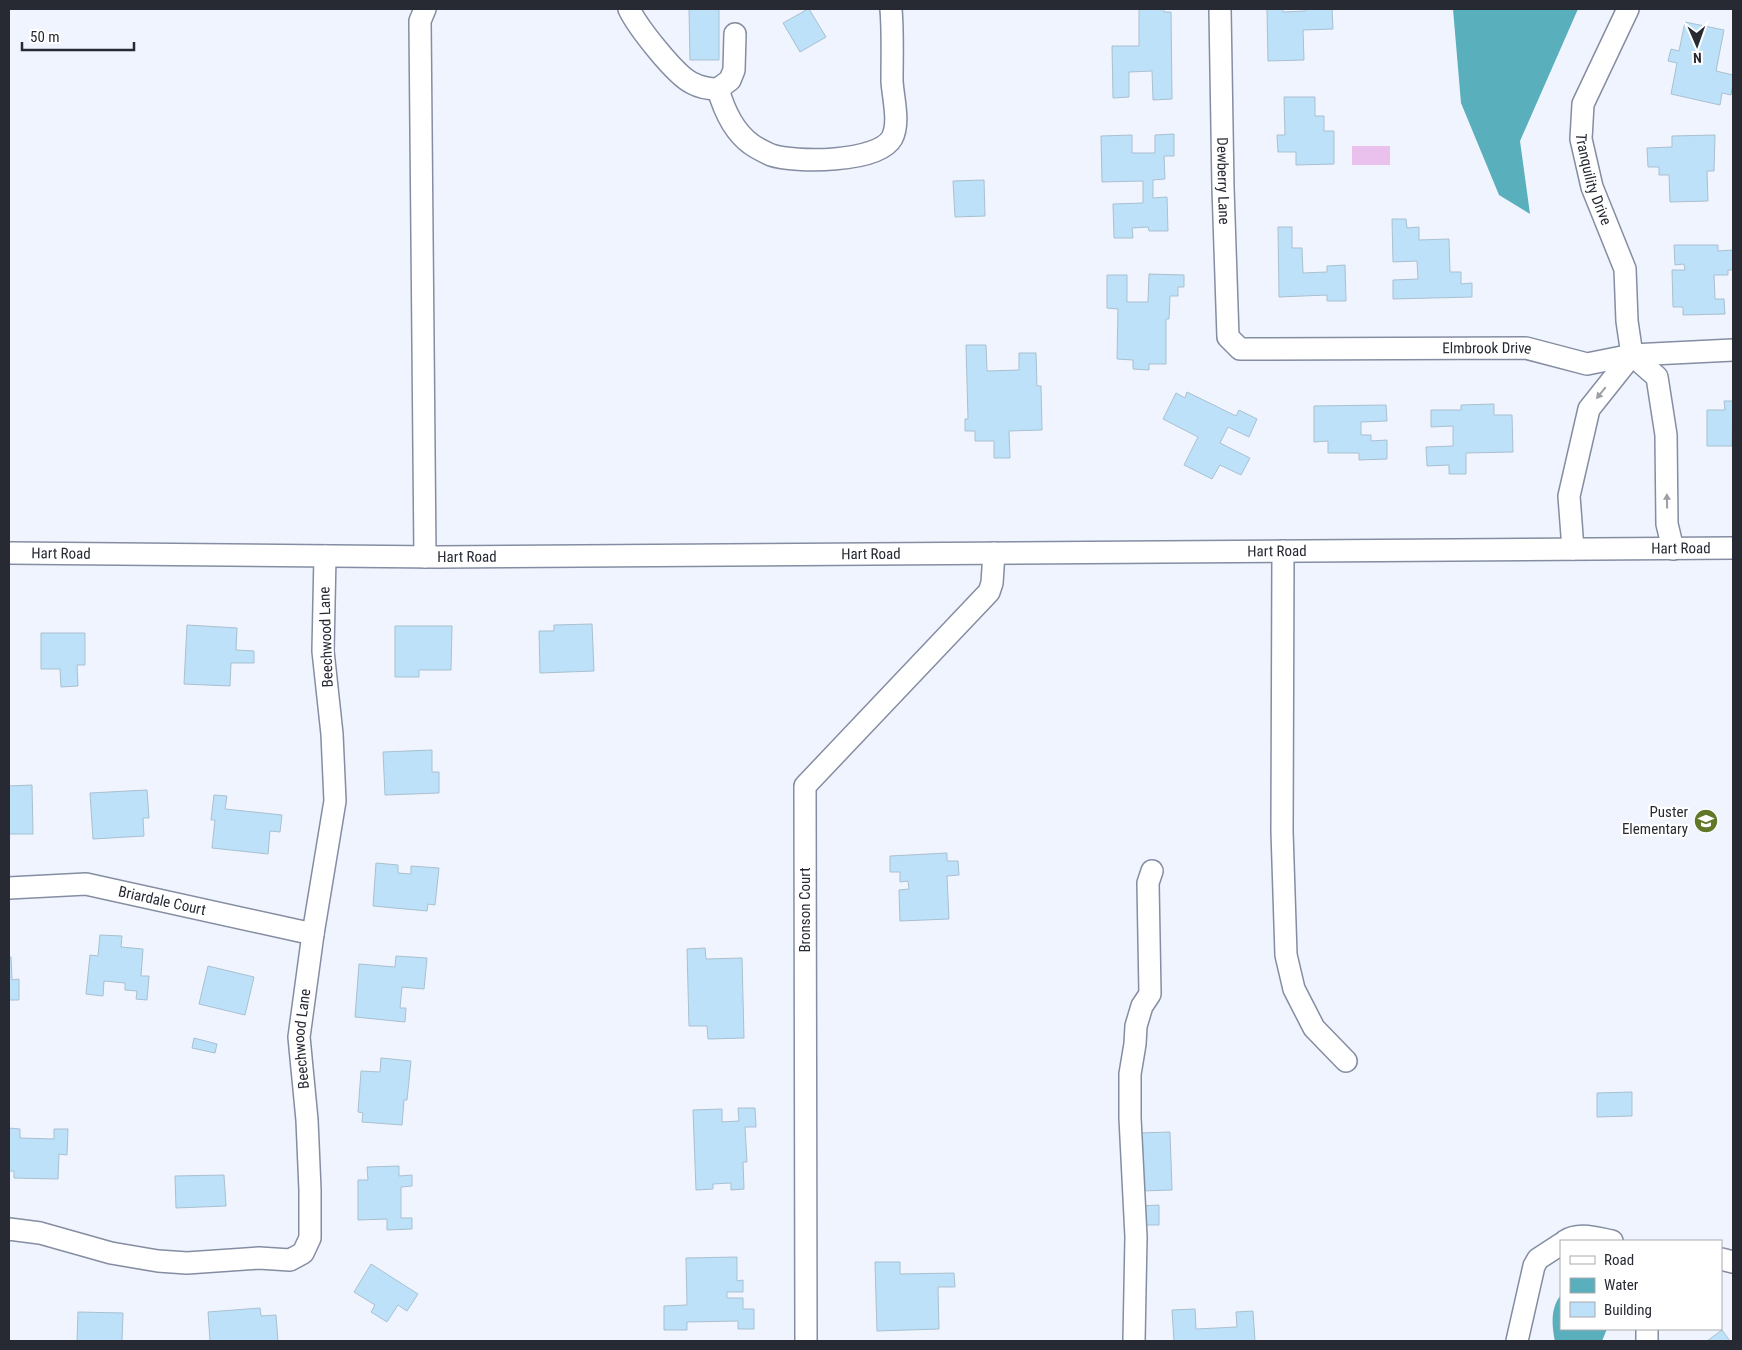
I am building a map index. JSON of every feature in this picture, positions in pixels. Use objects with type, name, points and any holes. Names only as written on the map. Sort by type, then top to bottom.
[{"type":"street","points":[[425,9],[420,21],[425,557]]},
{"type":"street","points":[[629,9],[654,46],[672,68],[690,83],[704,89],[718,89],[730,80],[734,70],[735,34]]},
{"type":"street","points":[[718,89],[724,109],[732,123],[751,144],[772,155],[801,159],[843,159],[877,150],[891,139],[895,124],[892,81],[893,33],[891,9]]},
{"type":"street","name":"Dewberry Lane","points":[[1220,9],[1228,337],[1240,349]]},
{"type":"street","name":"Tranquility Drive","points":[[1628,9],[1584,104],[1581,139],[1592,187],[1625,269],[1627,321],[1632,356]]},
{"type":"street","name":"Elmbrook Drive","points":[[1240,349],[1526,348],[1587,364],[1632,356],[1733,350]]},
{"type":"street","points":[[1573,549],[1569,496],[1589,409],[1632,356],[1657,377],[1666,435],[1667,524],[1672,549]]},
{"type":"street","name":"Hart Road","points":[[9,554],[425,557],[1733,548]]},
{"type":"street","points":[[1283,551],[1282,831],[1286,954],[1294,989],[1314,1028],[1346,1061]]},
{"type":"street","name":"Bronson Court","points":[[806,1341],[805,786],[989,592],[992,583],[994,553]]},
{"type":"street","name":"Beechwood Lane","points":[[9,1229],[40,1233],[111,1253],[158,1261],[187,1263],[259,1258],[290,1260],[302,1253],[310,1238],[307,1120],[299,1037],[313,934],[335,801],[332,734],[323,651],[325,556]]},
{"type":"street","points":[[1134,1341],[1136,1236],[1130,1118],[1130,1074],[1136,1026],[1142,1006],[1150,994],[1148,883],[1152,871]]},
{"type":"street","name":"Briardale Court","points":[[9,888],[86,884],[313,934]]},
{"type":"street","points":[[1566,1240],[1571,1237],[1585,1235],[1608,1240]]},
{"type":"street","points":[[1517,1341],[1534,1266],[1538,1259],[1560,1245]]},
{"type":"shaded area","points":[[1352,146],[1390,146],[1390,165],[1352,165]]},
{"type":"water","points":[[1453,9],[1578,9],[1520,141],[1530,214],[1499,195],[1461,103]]},
{"type":"water","points":[[1560,1296],[1560,1330],[1607,1330],[1602,1341],[1555,1341],[1553,1311]]},
{"type":"building","points":[[689,9],[719,9],[719,60],[690,60]]},
{"type":"building","points":[[808,9],[826,37],[800,52],[783,23]]},
{"type":"building","points":[[1139,9],[1164,9],[1164,12],[1171,12],[1172,99],[1153,100],[1152,71],[1129,72],[1129,97],[1113,98],[1112,46],[1139,46]]},
{"type":"building","points":[[1267,9],[1283,9],[1283,12],[1306,11],[1306,9],[1332,9],[1333,29],[1303,30],[1304,60],[1268,61]]},
{"type":"building","points":[[1685,22],[1724,30],[1716,71],[1733,75],[1733,83],[1731,95],[1722,93],[1720,105],[1671,94],[1677,63],[1668,61],[1671,49],[1679,51]]},
{"type":"building","points":[[1284,97],[1315,97],[1315,116],[1324,116],[1324,131],[1334,131],[1334,164],[1296,165],[1296,152],[1278,152],[1277,135],[1285,135]]},
{"type":"building","points":[[1174,134],[1174,156],[1164,156],[1165,179],[1153,180],[1153,198],[1167,197],[1168,231],[1149,231],[1148,227],[1132,228],[1133,238],[1114,238],[1113,204],[1143,203],[1143,181],[1102,182],[1101,136],[1132,135],[1132,153],[1155,153],[1155,135]]},
{"type":"building","points":[[1715,135],[1714,171],[1707,171],[1708,201],[1670,202],[1669,175],[1659,175],[1659,167],[1648,167],[1647,148],[1672,147],[1672,136]]},
{"type":"building","points":[[984,180],[985,216],[955,217],[953,181]]},
{"type":"building","points":[[1392,219],[1406,219],[1407,228],[1419,227],[1419,240],[1449,239],[1450,272],[1461,272],[1461,284],[1472,283],[1472,297],[1393,299],[1393,280],[1418,279],[1417,261],[1393,262]]},
{"type":"building","points":[[1278,227],[1292,227],[1292,248],[1302,248],[1303,273],[1327,272],[1327,266],[1345,265],[1346,301],[1327,301],[1327,295],[1279,297]]},
{"type":"building","points":[[1674,245],[1718,245],[1718,251],[1733,250],[1733,270],[1728,270],[1728,275],[1714,275],[1715,299],[1724,299],[1725,314],[1683,315],[1683,307],[1673,307],[1672,270],[1685,270],[1684,264],[1675,265]]},
{"type":"building","points":[[1149,274],[1184,275],[1184,287],[1178,287],[1178,296],[1170,296],[1169,319],[1166,319],[1166,364],[1149,364],[1149,370],[1133,369],[1133,360],[1117,359],[1118,309],[1107,308],[1107,275],[1127,275],[1127,302],[1148,302]]},
{"type":"building","points":[[966,345],[986,345],[987,371],[1019,370],[1019,353],[1036,353],[1037,386],[1041,386],[1042,430],[1009,431],[1010,458],[994,458],[994,441],[975,441],[975,431],[965,431],[965,419],[968,419]]},
{"type":"building","points":[[1187,392],[1236,416],[1239,410],[1257,419],[1249,437],[1228,427],[1220,443],[1250,458],[1241,475],[1220,465],[1212,479],[1184,465],[1198,437],[1163,419],[1176,393],[1185,398]]},
{"type":"building","points":[[1724,401],[1733,401],[1732,446],[1707,446],[1707,410],[1725,410]]},
{"type":"building","points":[[1494,404],[1494,415],[1512,415],[1513,452],[1466,453],[1466,474],[1449,474],[1449,465],[1427,466],[1426,447],[1453,446],[1453,426],[1431,427],[1431,410],[1461,410],[1461,405]]},
{"type":"building","points":[[1386,405],[1387,421],[1361,422],[1361,435],[1371,435],[1371,441],[1387,440],[1387,459],[1359,460],[1359,453],[1328,453],[1328,441],[1314,442],[1314,406]]},
{"type":"building","points":[[592,624],[594,671],[540,673],[539,631],[554,631],[554,625]]},
{"type":"building","points":[[187,625],[237,628],[236,650],[254,651],[254,663],[231,663],[230,686],[184,684]]},
{"type":"building","points":[[395,626],[452,626],[451,670],[419,670],[419,677],[395,677]]},
{"type":"building","points":[[41,633],[85,633],[85,665],[77,665],[78,686],[61,687],[60,669],[41,669]]},
{"type":"building","points":[[432,750],[432,772],[439,772],[439,793],[385,795],[383,752]]},
{"type":"building","points":[[32,785],[33,834],[9,834],[9,786]]},
{"type":"building","points":[[147,790],[149,818],[143,818],[144,836],[93,839],[90,793]]},
{"type":"building","points":[[214,795],[227,796],[225,809],[282,815],[280,832],[270,831],[268,854],[212,848],[215,820],[211,820]]},
{"type":"building","points":[[947,853],[947,861],[958,861],[959,875],[947,876],[949,919],[900,921],[899,890],[909,889],[908,881],[900,882],[900,872],[890,872],[890,856]]},
{"type":"building","points":[[376,863],[398,865],[398,873],[411,874],[411,866],[439,868],[435,905],[428,904],[427,911],[373,906]]},
{"type":"building","points":[[100,935],[122,936],[121,947],[143,949],[141,976],[149,976],[147,1000],[136,999],[137,991],[125,990],[125,983],[104,981],[103,996],[86,994],[90,955],[98,956]]},
{"type":"building","points":[[705,948],[706,959],[742,958],[744,1038],[708,1039],[707,1026],[689,1026],[687,949]]},
{"type":"building","points":[[396,956],[427,958],[424,989],[402,987],[400,1008],[406,1008],[405,1022],[355,1017],[359,964],[395,967]]},
{"type":"building","points":[[9,957],[11,957],[12,980],[19,979],[19,1000],[9,1000]]},
{"type":"building","points":[[208,966],[254,977],[245,1015],[199,1004]]},
{"type":"building","points":[[194,1038],[217,1044],[215,1053],[192,1048]]},
{"type":"building","points":[[381,1058],[411,1061],[407,1100],[404,1100],[402,1125],[362,1122],[363,1113],[358,1112],[361,1071],[380,1072]]},
{"type":"building","points":[[1632,1092],[1632,1116],[1597,1117],[1597,1093]]},
{"type":"building","points":[[738,1108],[755,1108],[756,1127],[745,1127],[747,1162],[743,1162],[744,1189],[731,1190],[731,1183],[713,1184],[713,1189],[696,1190],[693,1110],[722,1109],[722,1122],[739,1121]]},
{"type":"building","points":[[9,1128],[20,1129],[20,1138],[54,1139],[54,1129],[68,1129],[67,1155],[59,1154],[58,1179],[14,1178],[14,1171],[9,1171]]},
{"type":"building","points":[[1170,1132],[1172,1190],[1141,1191],[1139,1133]]},
{"type":"building","points":[[399,1166],[399,1176],[412,1175],[412,1186],[401,1187],[401,1218],[412,1218],[412,1229],[387,1230],[387,1219],[358,1220],[358,1180],[368,1180],[367,1167]]},
{"type":"building","points":[[224,1175],[226,1206],[176,1208],[175,1176]]},
{"type":"building","points":[[1159,1205],[1159,1225],[1141,1225],[1141,1206]]},
{"type":"building","points":[[737,1257],[737,1281],[743,1280],[743,1292],[727,1292],[727,1298],[743,1298],[743,1309],[754,1309],[754,1329],[738,1329],[738,1321],[687,1322],[687,1330],[664,1330],[664,1306],[687,1305],[686,1258]]},
{"type":"building","points":[[875,1262],[900,1262],[900,1274],[954,1273],[955,1287],[938,1287],[939,1329],[877,1331]]},
{"type":"building","points":[[371,1264],[418,1294],[407,1311],[398,1305],[387,1322],[371,1312],[375,1305],[354,1292]]},
{"type":"building","points":[[260,1308],[261,1316],[276,1315],[278,1341],[210,1341],[208,1312]]},
{"type":"building","points":[[1195,1309],[1196,1329],[1237,1327],[1236,1312],[1253,1311],[1255,1341],[1174,1341],[1172,1310]]},
{"type":"building","points":[[78,1312],[123,1313],[122,1341],[77,1341]]},
{"type":"building","points":[[1722,1330],[1730,1341],[1707,1341]]},
{"type":"place","name":"Puster Elementary","points":[[1706,821]]}]
